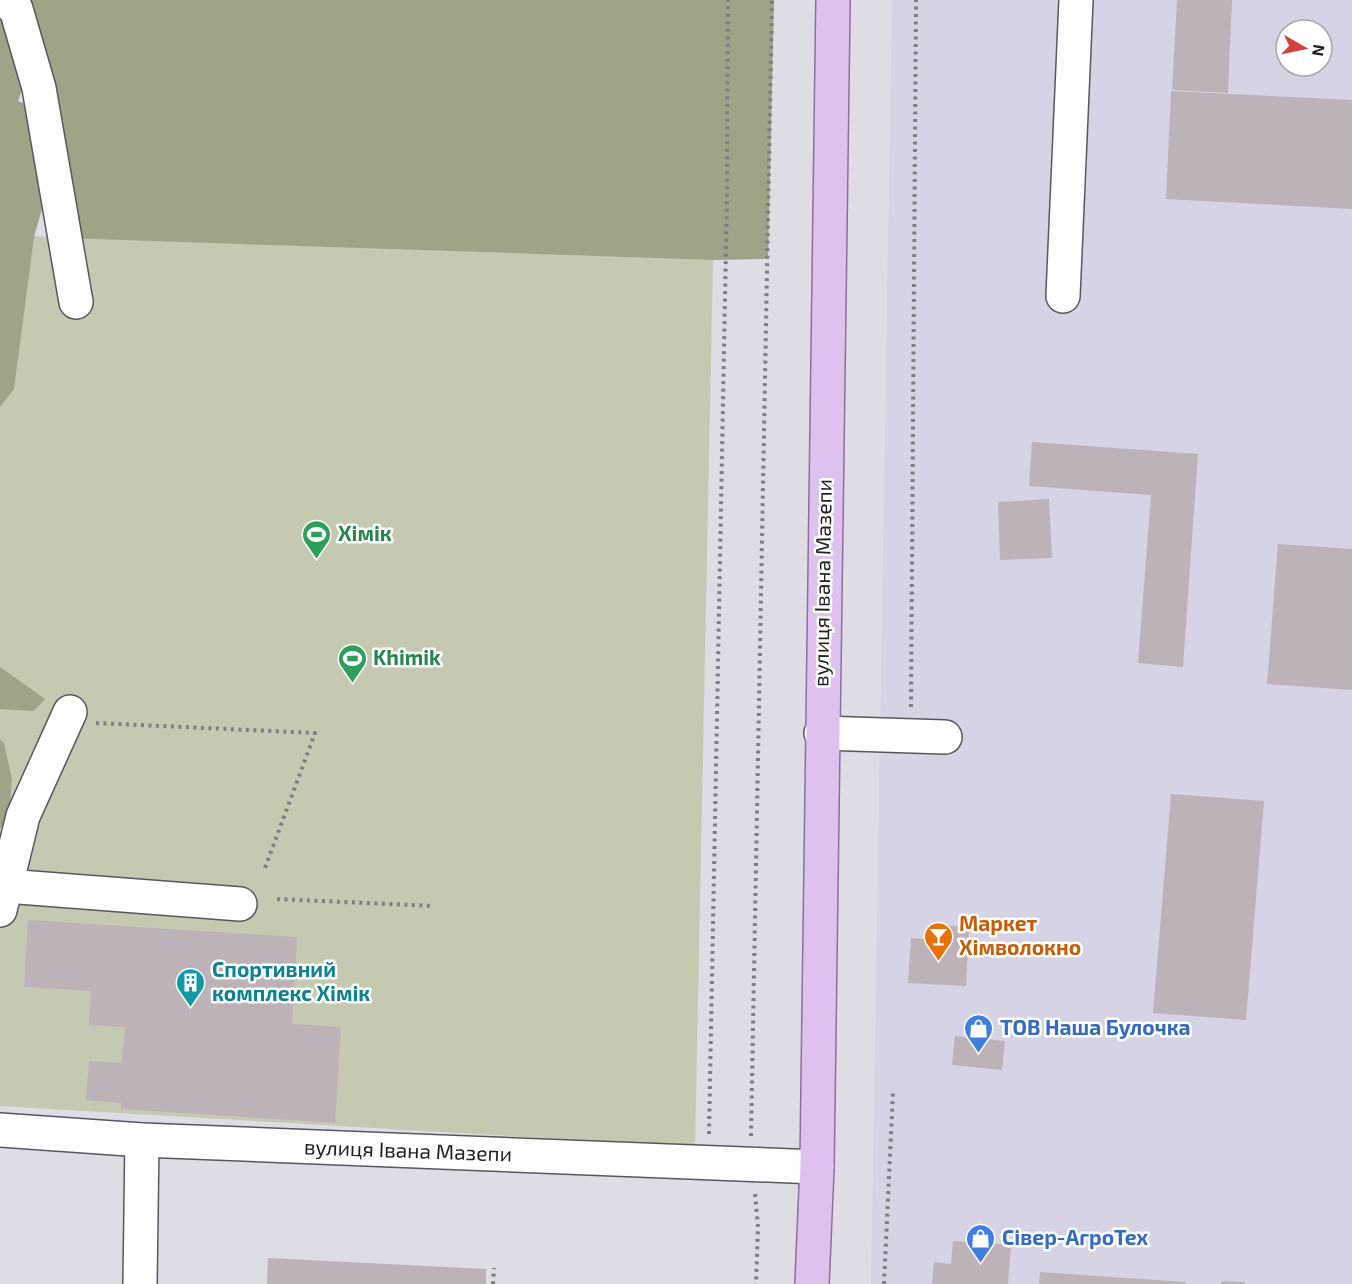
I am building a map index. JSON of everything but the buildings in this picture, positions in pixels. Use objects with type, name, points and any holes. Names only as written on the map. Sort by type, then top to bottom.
[{"type":"main road","name":"вулиця Івана Мазепи","points":[[813,1284],[817,1167],[821,733],[833,0]]},
{"type":"lane","points":[[4,0],[16,9],[39,88],[76,302]]},
{"type":"lane","points":[[1063,296],[1076,0]]},
{"type":"lane","points":[[68,716],[23,816],[3,898],[240,904]]},
{"type":"lane","points":[[821,733],[945,736]]},
{"type":"lane","name":"вулиця Івана Мазепи","points":[[0,1130],[142,1140],[747,1146],[817,1167]]},
{"type":"lane","points":[[140,1284],[142,1140]]},
{"type":"path","points":[[719,1135],[708,1135],[727,194],[728,0]]},
{"type":"path","points":[[756,1284],[758,1227],[747,1146],[772,0]]},
{"type":"path","points":[[911,735],[916,0]]},
{"type":"path","points":[[68,716],[315,733],[265,868]]},
{"type":"path","points":[[277,899],[434,906]]},
{"type":"path","points":[[884,1284],[893,1092]]},
{"type":"path","points":[[493,1284],[494,1269]]},
{"type":"shaded area","points":[[892,0],[1352,0],[1352,1284],[871,1284]]},
{"type":"green space","points":[[4,0],[774,0],[768,259],[713,260],[65,238]]},
{"type":"green space","points":[[0,4],[27,76],[18,101],[36,109],[49,184],[34,237],[14,389],[0,407]]},
{"type":"green space","name":"Khimik","points":[[0,235],[713,260],[695,1147],[0,1106]]},
{"type":"green space","points":[[0,667],[45,699],[34,711],[0,709]]},
{"type":"green space","points":[[0,740],[4,743],[12,780],[8,824],[0,828]]},
{"type":"place","name":"Хімік","points":[[317,560]]},
{"type":"place","name":"Khimik","points":[[352,684]]},
{"type":"place","name":"Маркет Хімволокно","points":[[938,962]]},
{"type":"place","name":"Спортивний комплекс Хімік","points":[[191,1008]]},
{"type":"place","name":"ТОВ Наша Булочка","points":[[979,1054]]},
{"type":"place","name":"Сівер-АгроТех","points":[[981,1264]]}]
